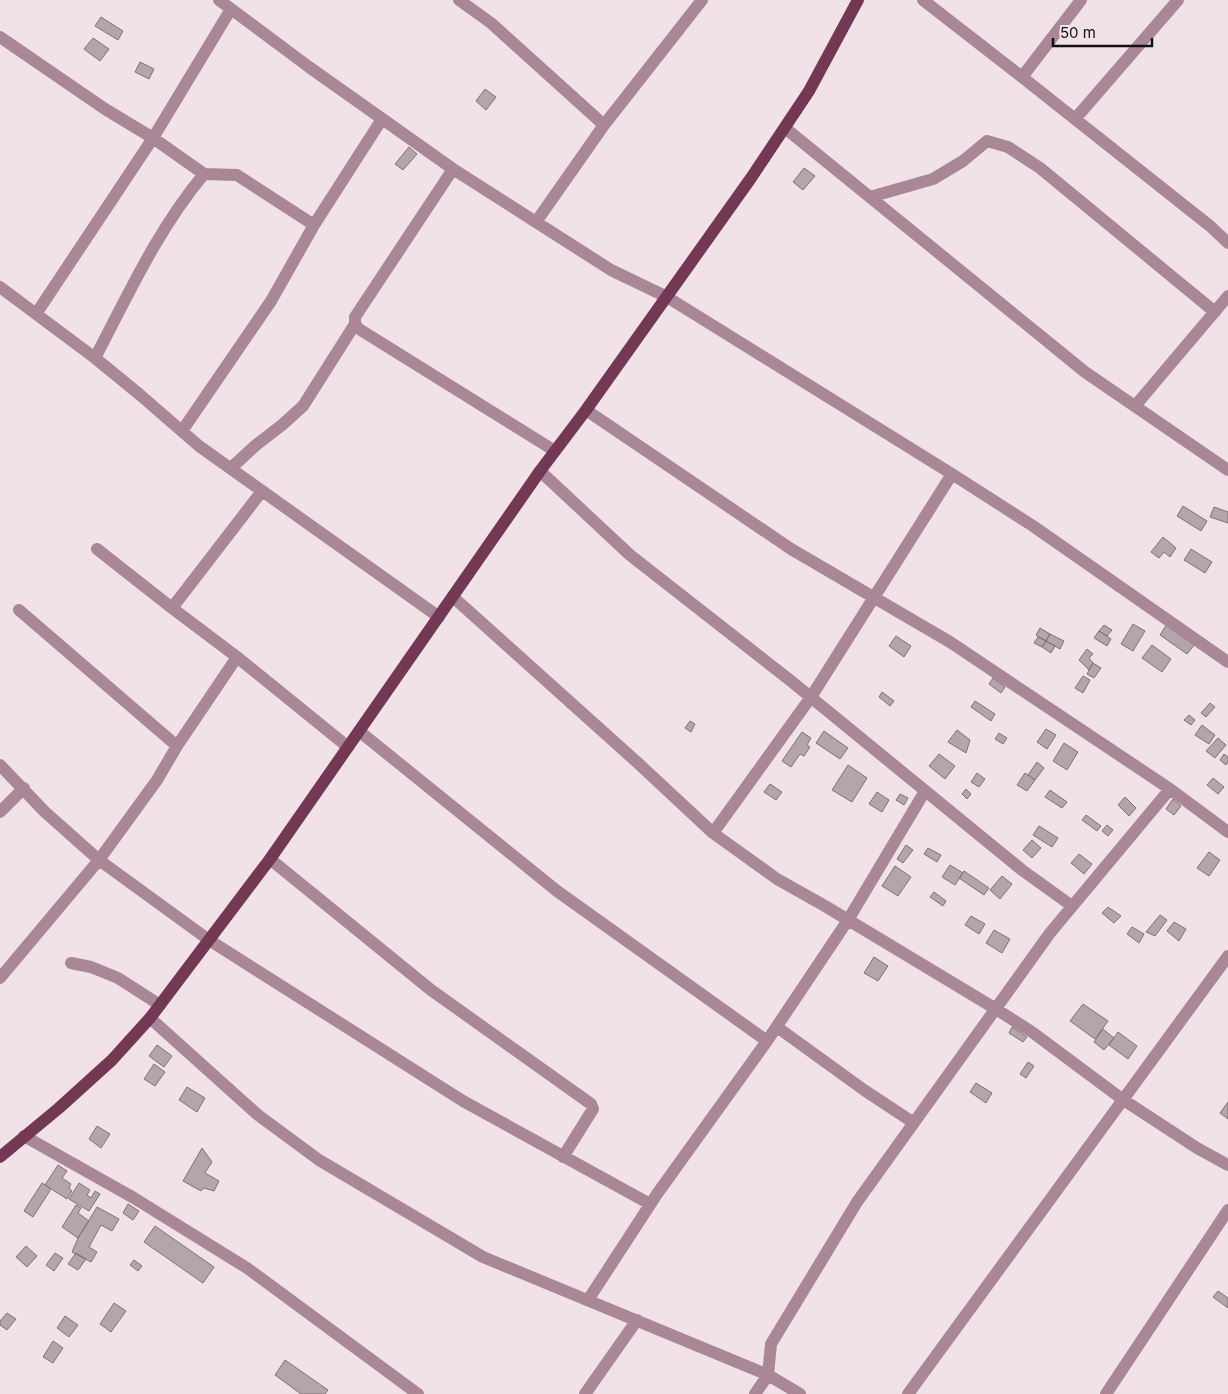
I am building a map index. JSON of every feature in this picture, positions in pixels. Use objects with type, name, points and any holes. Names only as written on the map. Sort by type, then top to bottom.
[{"type":"main road","points":[[0,1156],[59,1108],[112,1060],[150,1018],[270,859],[540,471],[586,410],[751,178],[809,91],[858,0]]},
{"type":"street","points":[[219,0],[309,67],[453,169],[611,270],[667,297],[952,474],[1033,526],[1228,662]]},
{"type":"street","points":[[459,0],[491,23],[604,125]]},
{"type":"street","points":[[536,222],[604,125],[702,0]]},
{"type":"street","points":[[922,0],[1210,226],[1228,243]]},
{"type":"street","points":[[1022,77],[1081,0]]},
{"type":"street","points":[[1075,119],[1178,0]]},
{"type":"street","points":[[36,314],[153,138],[232,9]]},
{"type":"street","points":[[0,37],[204,174],[237,175],[314,224]]},
{"type":"street","points":[[182,431],[271,301],[314,224],[382,119]]},
{"type":"street","points":[[785,128],[1085,372],[1228,470]]},
{"type":"street","points":[[870,197],[933,179],[963,161],[987,141],[1008,147],[1040,168],[1215,312]]},
{"type":"street","points":[[453,169],[355,317],[356,324],[359,329],[555,451]]},
{"type":"street","points":[[95,358],[134,282],[170,221],[204,174]]},
{"type":"street","points":[[0,287],[95,358],[140,394],[199,446],[438,617]]},
{"type":"street","points":[[1134,406],[1228,296]]},
{"type":"street","points":[[231,468],[303,406],[356,324]]},
{"type":"street","points":[[586,410],[791,549],[950,642],[1170,789],[1228,832]]},
{"type":"street","points":[[540,471],[630,554],[811,697],[1022,870],[1072,906]]},
{"type":"street","points":[[713,833],[811,697],[952,474]]},
{"type":"street","points":[[172,608],[262,491]]},
{"type":"street","points":[[97,549],[237,657],[348,747]]},
{"type":"street","points":[[453,597],[713,833],[777,880],[996,1008],[1032,1032],[1122,1099],[1197,1148],[1228,1165]]},
{"type":"street","points":[[19,610],[177,746]]},
{"type":"street","points":[[0,978],[99,860],[157,780],[177,746],[237,657]]},
{"type":"street","points":[[358,731],[557,891],[767,1041]]},
{"type":"street","points":[[0,765],[45,812],[99,860],[209,940],[463,1100],[650,1204]]},
{"type":"street","points":[[0,812],[24,788]]},
{"type":"street","points":[[755,1394],[768,1375],[771,1344],[857,1202],[1050,933],[1170,789]]},
{"type":"street","points":[[588,1300],[650,1204],[767,1041],[848,920],[925,791]]},
{"type":"street","points":[[270,859],[431,990],[591,1104],[593,1109],[563,1157]]},
{"type":"street","points":[[908,1394],[1228,956]]},
{"type":"street","points":[[71,963],[91,967],[118,978],[160,1005]]},
{"type":"street","points":[[150,1018],[258,1115],[319,1160],[483,1257],[768,1375],[800,1394]]},
{"type":"street","points":[[776,1027],[914,1123]]},
{"type":"street","points":[[24,1136],[134,1198],[247,1268],[418,1394]]},
{"type":"street","points":[[1106,1394],[1228,1210]]},
{"type":"street","points":[[585,1394],[637,1320]]},
{"type":"building","points":[[101,17],[123,31],[118,40],[95,26]]},
{"type":"building","points":[[93,38],[109,49],[100,61],[84,49]]},
{"type":"building","points":[[140,62],[154,69],[149,79],[135,72]]},
{"type":"building","points":[[485,89],[496,97],[486,110],[476,101]]},
{"type":"building","points":[[409,147],[417,154],[403,170],[395,164]]},
{"type":"building","points":[[804,168],[815,176],[803,190],[793,182]]},
{"type":"building","points":[[1183,506],[1207,521],[1201,531],[1177,516]]},
{"type":"building","points":[[1214,507],[1228,512],[1228,523],[1210,517]]},
{"type":"building","points":[[1163,537],[1176,548],[1170,557],[1164,552],[1159,558],[1151,552]]},
{"type":"building","points":[[1191,549],[1212,562],[1205,573],[1184,560]]},
{"type":"building","points":[[1133,624],[1145,631],[1133,651],[1121,644]]},
{"type":"building","points":[[1167,624],[1195,644],[1187,654],[1160,635]]},
{"type":"building","points":[[1104,625],[1112,630],[1107,636],[1099,631]]},
{"type":"building","points":[[1040,628],[1050,634],[1046,641],[1036,635]]},
{"type":"building","points":[[1099,631],[1111,639],[1107,646],[1094,638]]},
{"type":"building","points":[[1050,634],[1064,641],[1060,649],[1046,641]]},
{"type":"building","points":[[896,636],[911,646],[904,657],[889,646]]},
{"type":"building","points":[[1038,637],[1046,641],[1042,647],[1034,643]]},
{"type":"building","points":[[1046,641],[1055,646],[1051,653],[1042,647]]},
{"type":"building","points":[[1152,645],[1171,659],[1162,672],[1142,658]]},
{"type":"building","points":[[1087,649],[1093,654],[1089,658],[1093,663],[1089,670],[1079,660]]},
{"type":"building","points":[[1093,663],[1101,668],[1094,678],[1087,674]]},
{"type":"building","points":[[1083,676],[1090,680],[1083,693],[1075,688]]},
{"type":"building","points":[[993,678],[1005,687],[1001,693],[989,684]]},
{"type":"building","points":[[882,692],[894,701],[890,706],[879,697]]},
{"type":"building","points":[[975,701],[995,714],[991,721],[971,707]]},
{"type":"building","points":[[1210,703],[1215,707],[1206,717],[1201,713]]},
{"type":"building","points":[[1189,715],[1195,720],[1191,725],[1184,720]]},
{"type":"building","points":[[690,721],[695,724],[691,732],[685,728]]},
{"type":"building","points":[[1202,725],[1215,735],[1209,744],[1195,735]]},
{"type":"building","points":[[1046,729],[1056,735],[1047,749],[1037,742]]},
{"type":"building","points":[[957,730],[970,740],[966,753],[948,742]]},
{"type":"building","points":[[824,731],[848,748],[840,759],[816,743]]},
{"type":"building","points":[[802,732],[811,738],[807,745],[810,747],[804,756],[800,754],[791,767],[782,761]]},
{"type":"building","points":[[999,733],[1007,738],[1003,744],[995,739]]},
{"type":"building","points":[[1218,738],[1226,745],[1215,758],[1206,751]]},
{"type":"building","points":[[1064,743],[1078,752],[1067,770],[1053,761]]},
{"type":"building","points":[[939,754],[955,766],[945,779],[929,766]]},
{"type":"building","points":[[1224,754],[1228,757],[1226,765],[1220,760]]},
{"type":"building","points":[[1037,762],[1044,768],[1035,780],[1028,775]]},
{"type":"building","points":[[848,765],[867,778],[852,802],[832,790]]},
{"type":"building","points":[[977,773],[985,779],[979,787],[971,782]]},
{"type":"building","points":[[1025,773],[1035,780],[1027,791],[1017,785]]},
{"type":"building","points":[[1213,778],[1224,787],[1218,794],[1207,785]]},
{"type":"building","points":[[770,784],[782,792],[776,800],[764,792]]},
{"type":"building","points":[[966,789],[971,794],[967,799],[962,794]]},
{"type":"building","points":[[1050,790],[1067,802],[1062,808],[1045,797]]},
{"type":"building","points":[[877,792],[889,800],[882,812],[869,804]]},
{"type":"building","points":[[900,794],[908,798],[904,805],[896,800]]},
{"type":"building","points":[[1125,797],[1136,808],[1129,816],[1118,805]]},
{"type":"building","points":[[1173,799],[1181,806],[1174,815],[1166,809]]},
{"type":"building","points":[[1086,815],[1101,826],[1097,831],[1082,820]]},
{"type":"building","points":[[1107,825],[1113,830],[1108,836],[1102,831]]},
{"type":"building","points":[[1039,826],[1058,838],[1052,847],[1033,835]]},
{"type":"building","points":[[1032,840],[1041,848],[1032,858],[1023,850]]},
{"type":"building","points":[[906,845],[913,850],[903,863],[897,859]]},
{"type":"building","points":[[928,848],[941,855],[937,862],[924,854]]},
{"type":"building","points":[[1209,852],[1220,860],[1209,876],[1197,868]]},
{"type":"building","points":[[1079,854],[1092,864],[1084,874],[1071,863]]},
{"type":"building","points":[[950,865],[963,873],[955,885],[942,877]]},
{"type":"building","points":[[895,866],[911,877],[898,896],[882,886]]},
{"type":"building","points":[[964,871],[989,888],[984,895],[959,878]]},
{"type":"building","points":[[1002,876],[1012,884],[1000,899],[990,890]]},
{"type":"building","points":[[934,892],[946,901],[943,906],[930,897]]},
{"type":"building","points":[[1108,907],[1121,916],[1114,923],[1102,913]]},
{"type":"building","points":[[1160,915],[1167,920],[1155,936],[1146,932]]},
{"type":"building","points":[[971,916],[985,924],[979,934],[965,925]]},
{"type":"building","points":[[1174,922],[1186,929],[1179,941],[1167,931]]},
{"type":"building","points":[[1132,927],[1144,934],[1139,943],[1127,934]]},
{"type":"building","points":[[994,930],[1010,939],[1002,953],[986,943]]},
{"type":"building","points":[[874,957],[888,966],[878,981],[864,973]]},
{"type":"building","points":[[1083,1004],[1108,1021],[1095,1039],[1070,1021]]},
{"type":"building","points":[[1012,1027],[1027,1037],[1023,1042],[1009,1033]]},
{"type":"building","points":[[1103,1029],[1114,1038],[1104,1050],[1094,1042]]},
{"type":"building","points":[[1118,1032],[1137,1046],[1128,1059],[1109,1045]]},
{"type":"building","points":[[157,1045],[172,1056],[164,1067],[149,1056]]},
{"type":"building","points":[[1028,1062],[1034,1066],[1026,1078],[1020,1074]]},
{"type":"building","points":[[154,1064],[165,1072],[155,1086],[144,1079]]},
{"type":"building","points":[[976,1083],[992,1093],[986,1103],[970,1092]]},
{"type":"building","points":[[187,1087],[205,1098],[197,1112],[179,1100]]},
{"type":"building","points":[[1228,1102],[1228,1119],[1220,1113]]},
{"type":"building","points":[[97,1126],[110,1134],[101,1148],[89,1139]]},
{"type":"building","points":[[202,1148],[212,1162],[205,1173],[219,1181],[214,1191],[204,1188],[201,1191],[183,1181]]},
{"type":"building","points":[[58,1165],[67,1171],[62,1178],[71,1184],[69,1188],[72,1191],[67,1199],[45,1185]]},
{"type":"building","points":[[42,1183],[51,1189],[33,1217],[24,1211]]},
{"type":"building","points":[[79,1183],[90,1190],[87,1195],[91,1198],[95,1191],[100,1194],[89,1211],[69,1199]]},
{"type":"building","points":[[128,1204],[139,1211],[133,1220],[123,1213]]},
{"type":"building","points":[[76,1205],[81,1208],[78,1213],[89,1221],[78,1238],[62,1227]]},
{"type":"building","points":[[97,1207],[119,1219],[112,1231],[101,1225],[89,1247],[97,1252],[91,1262],[72,1252],[78,1238]]},
{"type":"building","points":[[155,1226],[214,1267],[203,1283],[144,1242]]},
{"type":"building","points":[[26,1246],[37,1256],[27,1267],[16,1257]]},
{"type":"building","points":[[55,1253],[63,1258],[54,1271],[46,1265]]},
{"type":"building","points":[[76,1253],[86,1259],[78,1270],[68,1264]]},
{"type":"building","points":[[134,1260],[142,1266],[138,1271],[130,1265]]},
{"type":"building","points":[[1218,1291],[1228,1298],[1228,1308],[1213,1297]]},
{"type":"building","points":[[114,1303],[126,1311],[111,1332],[100,1324]]},
{"type":"building","points":[[7,1313],[16,1319],[7,1330],[0,1325],[0,1321]]},
{"type":"building","points":[[65,1316],[78,1325],[69,1337],[57,1328]]},
{"type":"building","points":[[53,1341],[63,1348],[53,1363],[43,1357]]},
{"type":"building","points":[[285,1360],[328,1390],[325,1394],[301,1394],[275,1375]]}]
